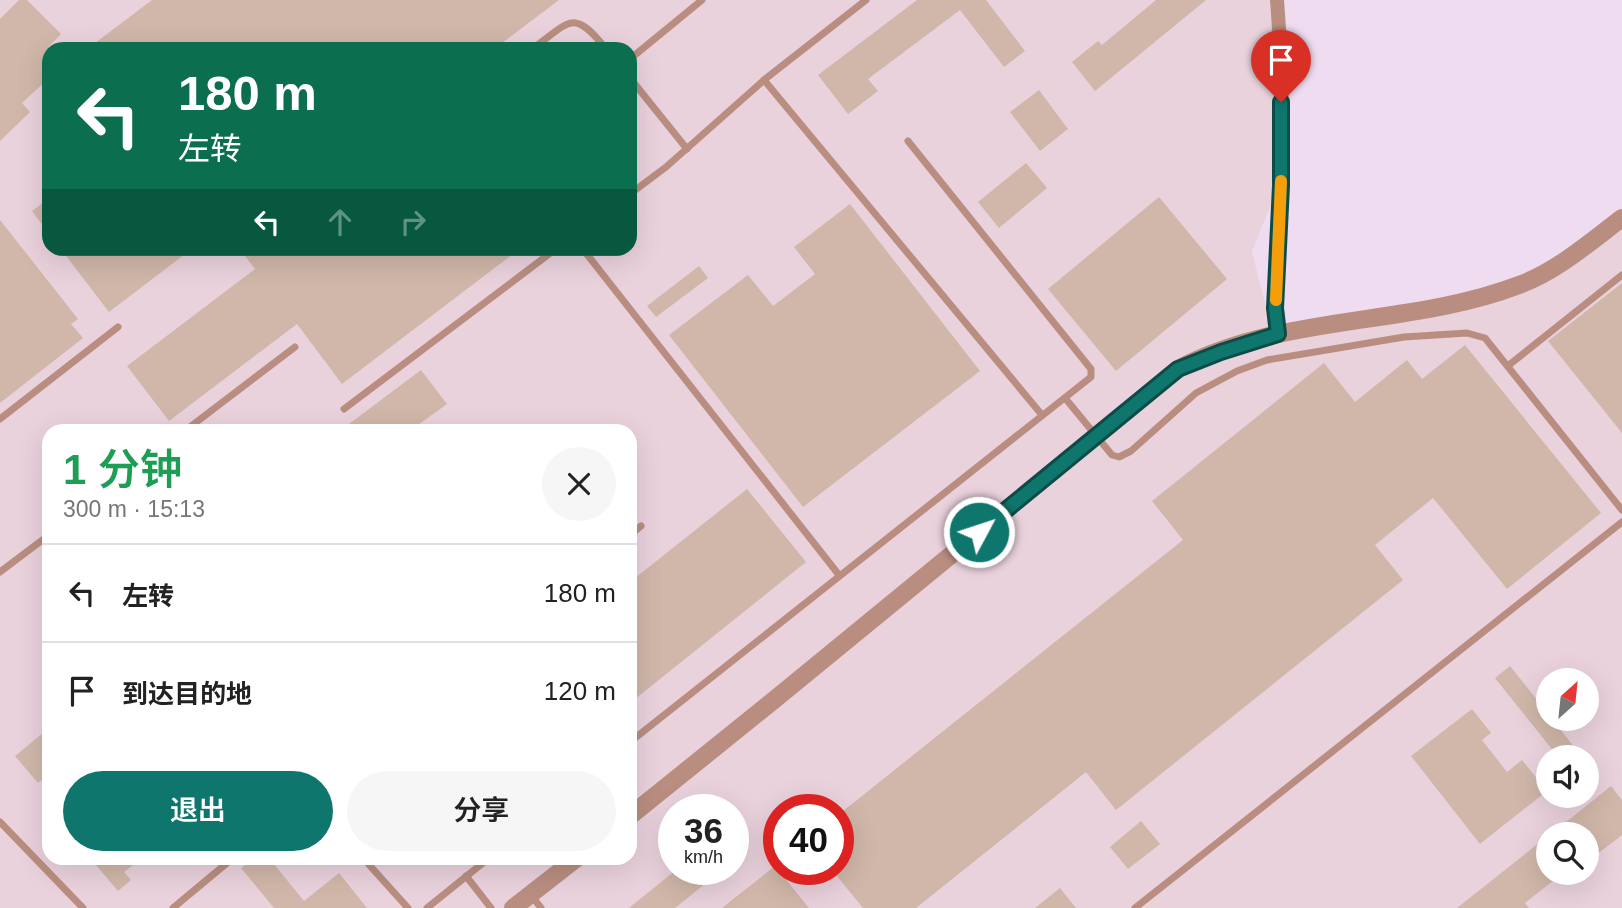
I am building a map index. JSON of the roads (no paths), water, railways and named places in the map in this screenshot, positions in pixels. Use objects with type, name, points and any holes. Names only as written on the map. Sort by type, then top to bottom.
[{"type":"street","points":[[1277,0],[1281,186],[1275,308],[1278,334]]},
{"type":"street","points":[[637,810],[1178,369],[1278,334],[1457,303],[1501,291],[1544,273],[1622,218]]},
{"type":"street","points":[[513,908],[536,901],[570,865]]},
{"type":"lane","points":[[637,53],[702,0]]},
{"type":"lane","points":[[637,188],[687,149],[764,80],[866,0]]},
{"type":"lane","points":[[542,42],[570,23],[579,22],[590,28],[601,42]]},
{"type":"lane","points":[[764,80],[1042,415]]},
{"type":"lane","points":[[637,87],[687,149]]},
{"type":"lane","points":[[637,736],[1091,377],[1091,369],[908,141]]},
{"type":"lane","points":[[344,408],[547,256]]},
{"type":"lane","points":[[588,256],[839,575]]},
{"type":"lane","points":[[1509,365],[1622,275]]},
{"type":"lane","points":[[0,419],[118,327]]},
{"type":"lane","points":[[1065,398],[1112,455],[1119,457],[1131,451],[1196,393],[1237,371],[1267,360],[1404,337],[1467,333],[1485,338],[1509,365],[1622,510]]},
{"type":"lane","points":[[194,424],[295,347]]},
{"type":"lane","points":[[1135,908],[1622,522]]},
{"type":"lane","points":[[637,529],[641,526]]},
{"type":"lane","points":[[0,572],[42,540]]},
{"type":"lane","points":[[0,822],[83,908]]},
{"type":"lane","points":[[173,908],[225,865]]},
{"type":"lane","points":[[369,865],[408,908]]},
{"type":"lane","points":[[427,908],[480,865]]},
{"type":"lane","points":[[466,876],[491,908]]}]
